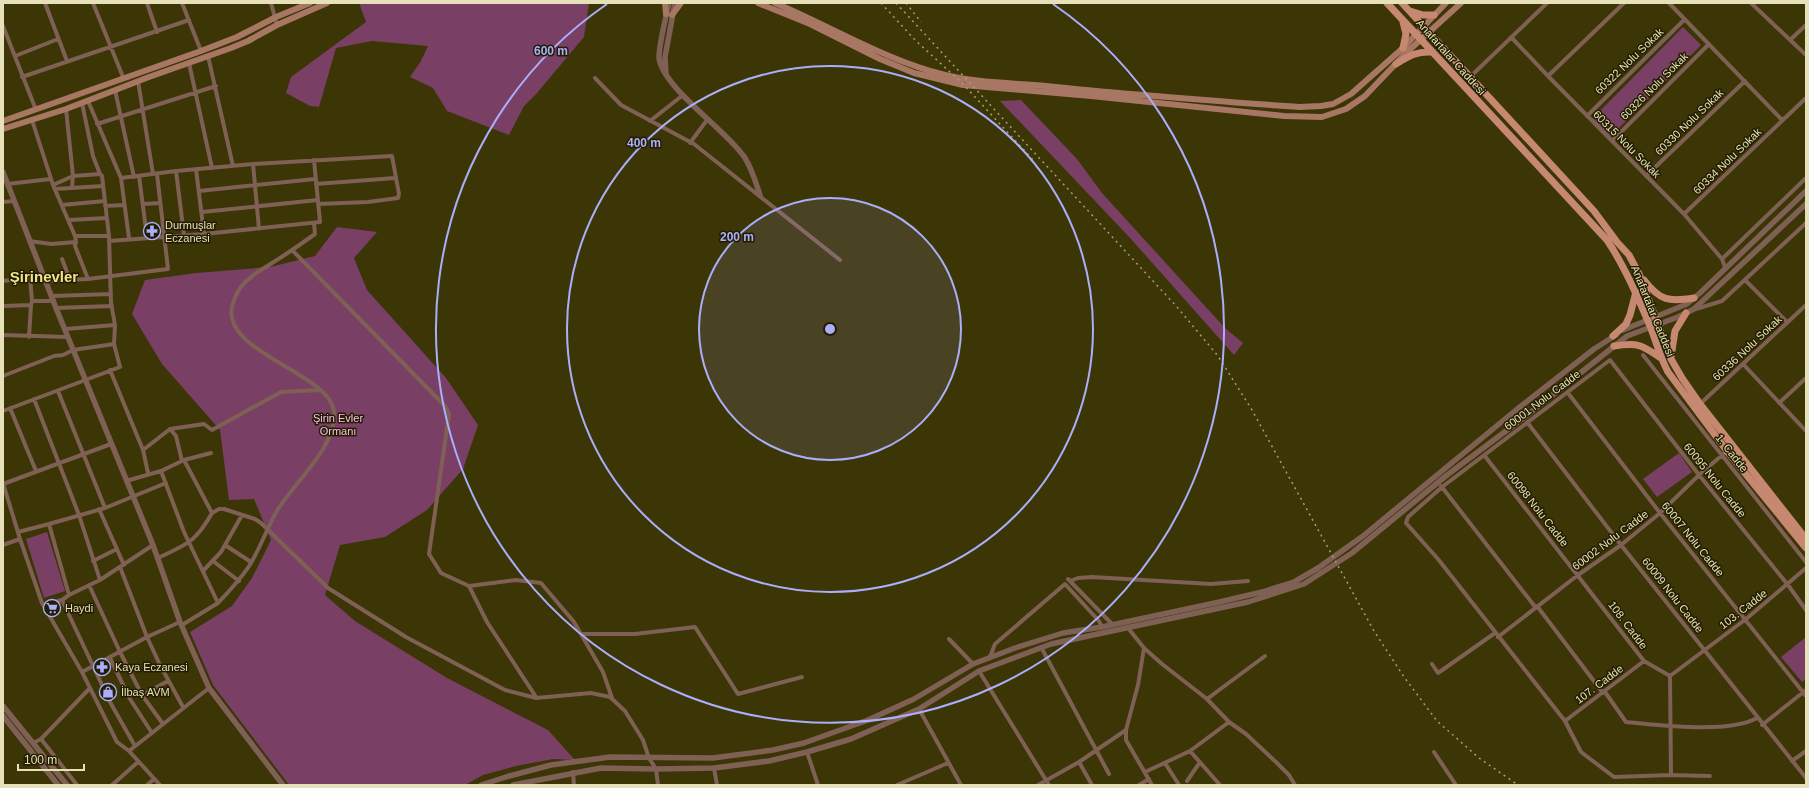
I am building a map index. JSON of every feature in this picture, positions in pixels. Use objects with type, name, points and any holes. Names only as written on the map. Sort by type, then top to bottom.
[{"type":"main road","points":[[3,120],[36,110],[123,77],[201,51],[237,37],[276,17],[310,3]]},
{"type":"main road","points":[[3,129],[66,109],[248,41],[277,25],[327,3]]},
{"type":"main road","points":[[665,3],[669,14],[681,3]]},
{"type":"main road","points":[[758,3],[811,21]]},
{"type":"main road","points":[[775,3],[880,59],[914,73],[943,81],[987,88],[1299,107],[1333,104],[1351,94],[1403,48],[1418,37]]},
{"type":"main road","name":"Anafartalar Caddesi","points":[[1387,3],[1606,240],[1621,262],[1636,292],[1660,358],[1668,372],[1725,453],[1806,548]]},
{"type":"main road","name":"Anafartalar Caddesi","points":[[1402,3],[1594,211],[1616,242],[1629,255],[1639,274],[1656,316],[1671,359],[1682,378],[1700,404],[1806,539]]},
{"type":"main road","points":[[1426,29],[1434,15],[1446,3]]},
{"type":"main road","points":[[1091,94],[1284,116],[1322,117],[1346,109],[1365,96],[1396,64],[1426,29],[1461,3]]},
{"type":"main road","points":[[1409,11],[1423,15],[1434,15]]},
{"type":"main road","points":[[1400,17],[1406,34],[1403,48]]},
{"type":"main road","points":[[1396,64],[1421,51],[1432,52]]},
{"type":"main road","points":[[1639,274],[1654,293],[1666,300],[1674,301],[1694,298]]},
{"type":"main road","points":[[1613,336],[1626,324],[1630,316],[1636,292]]},
{"type":"main road","points":[[1671,359],[1675,331],[1686,313]]},
{"type":"main road","points":[[1614,346],[1626,344],[1642,345],[1660,358]]},
{"type":"street","points":[[45,3],[67,61]]},
{"type":"street","points":[[93,3],[123,77]]},
{"type":"street","points":[[147,3],[157,32]]},
{"type":"street","points":[[182,3],[201,51]]},
{"type":"street","points":[[271,3],[277,25]]},
{"type":"street","points":[[669,3],[665,57],[666,76],[745,158],[755,179],[760,195]]},
{"type":"street","points":[[669,14],[675,3]]},
{"type":"street","points":[[1470,77],[1547,3]]},
{"type":"street","points":[[1548,76],[1624,3]]},
{"type":"street","points":[[1669,3],[1782,120]]},
{"type":"street","points":[[1751,3],[1806,55]]},
{"type":"street","points":[[22,78],[67,61],[189,20]]},
{"type":"street","name":"60322 Nolu Sokak","points":[[1587,116],[1684,20]]},
{"type":"street","points":[[1790,40],[1806,25]]},
{"type":"street","points":[[3,26],[22,78],[36,110]]},
{"type":"street","name":"60315 Nolu Sokak","points":[[1511,37],[1684,214],[1722,259],[1725,267]]},
{"type":"street","points":[[15,56],[58,39]]},
{"type":"street","name":"60326 Nolu Sokak","points":[[1612,141],[1709,44]]},
{"type":"street","points":[[208,56],[233,166]]},
{"type":"street","points":[[189,63],[212,168]]},
{"type":"street","points":[[595,78],[621,105],[690,142],[760,195],[840,260]]},
{"type":"street","points":[[3,281],[30,277],[70,280],[168,269],[160,203],[138,81]]},
{"type":"street","name":"60330 Nolu Sokak","points":[[1646,176],[1745,81]]},
{"type":"street","points":[[97,124],[196,91],[216,86]]},
{"type":"street","points":[[115,90],[137,176],[147,237]]},
{"type":"street","points":[[650,121],[683,95]]},
{"type":"street","name":"60334 Nolu Sokak","points":[[1684,214],[1806,98]]},
{"type":"street","points":[[85,102],[97,124],[121,178],[129,238]]},
{"type":"street","points":[[3,410],[120,367],[114,344],[115,325],[111,294],[109,236],[102,176],[94,156],[85,102]]},
{"type":"street","points":[[66,109],[73,176],[72,187]]},
{"type":"street","points":[[32,120],[51,179],[75,236],[76,246],[88,278]]},
{"type":"street","points":[[690,142],[707,120]]},
{"type":"street","points":[[121,178],[176,170],[392,156],[399,194],[398,198],[368,202],[318,202],[256,206],[202,212]]},
{"type":"street","points":[[109,241],[129,238],[204,234],[314,224],[320,222],[314,160]]},
{"type":"street","points":[[253,164],[259,229]]},
{"type":"street","points":[[196,169],[204,234]]},
{"type":"street","points":[[176,170],[184,235]]},
{"type":"street","points":[[3,172],[56,308],[153,545],[181,624],[209,688],[283,785]]},
{"type":"street","points":[[54,187],[73,176],[100,174]]},
{"type":"street","points":[[199,191],[255,185],[395,178]]},
{"type":"street","points":[[1722,259],[1806,178]]},
{"type":"street","points":[[7,184],[51,179]]},
{"type":"street","points":[[54,187],[103,186]]},
{"type":"street","points":[[1395,514],[1516,410],[1594,349],[1627,327],[1687,304],[1806,191]]},
{"type":"street","points":[[3,202],[14,201]]},
{"type":"street","points":[[62,205],[105,203],[124,205]]},
{"type":"street","points":[[142,204],[160,203]]},
{"type":"street","points":[[1694,309],[1806,204]]},
{"type":"street","points":[[69,220],[107,218]]},
{"type":"street","points":[[513,785],[573,772],[600,768],[714,768],[769,761],[807,752],[851,739],[919,709],[979,671],[1041,647],[1128,628],[1215,606],[1294,582],[1318,568],[1395,514],[1440,485],[1627,336],[1694,309],[1722,301],[1806,223]]},
{"type":"street","points":[[82,672],[147,637],[181,624],[218,603],[239,580],[251,562],[267,528],[280,507],[318,458],[329,438],[334,412],[327,396],[277,360],[260,352],[242,337],[232,319],[231,305],[236,294],[249,278],[315,234],[314,224]]},
{"type":"street","points":[[75,236],[109,236]]},
{"type":"street","points":[[30,241],[51,244],[76,242]]},
{"type":"street","points":[[292,250],[445,406],[449,414],[429,554],[441,573],[469,586],[516,580],[541,583],[574,622],[603,672],[612,698],[633,722],[643,740],[649,758],[656,769],[658,785]]},
{"type":"street","points":[[62,260],[70,280]]},
{"type":"street","points":[[29,337],[31,303],[30,277]]},
{"type":"street","points":[[1745,280],[1787,322]]},
{"type":"street","points":[[3,306],[53,299],[111,294]]},
{"type":"street","name":"60336 Nolu Sokak","points":[[1700,404],[1806,305]]},
{"type":"street","points":[[56,308],[112,306]]},
{"type":"street","points":[[65,329],[115,325]]},
{"type":"street","points":[[3,335],[68,337]]},
{"type":"street","points":[[3,376],[54,356],[63,355],[73,350],[114,344]]},
{"type":"street","name":"1. Cadde","points":[[1643,355],[1725,453],[1806,562]]},
{"type":"street","name":"60001 Nolu Cadde","points":[[1496,635],[1438,559],[1406,524],[1409,515],[1440,485],[1484,455],[1610,360]]},
{"type":"street","name":"60095 Nolu Cadde","points":[[1610,360],[1699,475],[1788,585],[1806,610]]},
{"type":"street","points":[[1743,364],[1806,431]]},
{"type":"street","points":[[110,370],[143,450],[148,473]]},
{"type":"street","points":[[1780,403],[1806,378]]},
{"type":"street","points":[[143,450],[170,429],[204,424],[212,430],[281,392],[320,390]]},
{"type":"street","points":[[58,391],[105,508]]},
{"type":"street","name":"60007 Nolu Cadde","points":[[1568,393],[1660,513],[1805,693]]},
{"type":"street","points":[[34,399],[79,515],[100,580]]},
{"type":"street","points":[[10,408],[36,472]]},
{"type":"street","name":"60009 Nolu Cadde","points":[[1528,422],[1621,545],[1762,725],[1806,778]]},
{"type":"street","points":[[1802,427],[1806,424]]},
{"type":"street","points":[[170,429],[176,436],[183,460],[212,513]]},
{"type":"street","points":[[111,444],[3,483],[20,539],[43,605],[82,672],[117,742],[129,751],[160,785]]},
{"type":"street","points":[[126,481],[148,473],[161,471],[183,460],[210,453]]},
{"type":"street","name":"60002 Nolu Cadde","points":[[1432,664],[1438,672],[1496,635],[1536,607],[1621,545],[1660,513],[1699,475],[1725,453]]},
{"type":"street","name":"60098 Nolu Cadde","points":[[1484,455],[1578,575]]},
{"type":"street","points":[[161,471],[189,543],[218,603]]},
{"type":"street","points":[[18,532],[99,510],[166,484]]},
{"type":"street","points":[[1440,485],[1604,692],[1626,722],[1670,726],[1734,726],[1747,723],[1757,718]]},
{"type":"street","points":[[158,558],[189,543],[202,531],[212,513],[218,509],[255,519],[267,528],[328,588],[406,637],[505,690],[536,698],[591,693],[612,698]]},
{"type":"street","points":[[99,510],[117,549],[147,637],[168,681],[183,707]]},
{"type":"street","points":[[203,571],[221,552],[242,515]]},
{"type":"street","points":[[49,524],[69,595]]},
{"type":"street","points":[[3,545],[20,539]]},
{"type":"street","points":[[43,605],[62,600],[100,580],[153,545]]},
{"type":"street","points":[[225,545],[251,562]]},
{"type":"street","points":[[94,561],[117,549]]},
{"type":"street","points":[[213,561],[239,580]]},
{"type":"street","name":"103. Cadde","points":[[1670,676],[1746,619],[1788,585],[1806,568]]},
{"type":"street","name":"108. Cadde","points":[[1578,575],[1644,662],[1670,676]]},
{"type":"street","points":[[1112,624],[1069,580],[1092,577],[1211,584],[1248,581]]},
{"type":"street","points":[[990,657],[995,644],[1065,584],[1099,621],[1102,627]]},
{"type":"street","points":[[89,585],[142,695],[163,724]]},
{"type":"street","points":[[469,586],[487,622],[536,698]]},
{"type":"street","points":[[62,600],[110,702],[135,746]]},
{"type":"street","points":[[482,785],[506,777],[558,764],[610,757],[713,758],[773,750],[804,743],[868,720],[914,699],[973,664],[1014,648],[1063,633],[1215,606]]},
{"type":"street","points":[[581,634],[635,634],[695,627],[738,694],[802,677]]},
{"type":"street","points":[[1128,628],[1144,648],[1207,699],[1229,722],[1246,734],[1277,763],[1289,775],[1295,785]]},
{"type":"street","points":[[1496,635],[1565,721],[1581,752],[1614,777],[1671,775],[1710,776]]},
{"type":"street","points":[[949,639],[973,664]]},
{"type":"street","points":[[1041,647],[1095,751],[1109,774]]},
{"type":"street","points":[[1144,648],[1138,686],[1126,730],[1126,740],[1152,785]]},
{"type":"street","points":[[1207,699],[1265,656]]},
{"type":"street","points":[[110,658],[130,699],[152,733]]},
{"type":"street","name":"107. Cadde","points":[[1565,721],[1644,662]]},
{"type":"street","points":[[979,671],[1049,785]]},
{"type":"street","points":[[1670,676],[1671,775]]},
{"type":"street","points":[[142,695],[168,681]]},
{"type":"street","points":[[33,743],[41,739],[90,688]]},
{"type":"street","points":[[129,751],[209,688]]},
{"type":"street","points":[[1762,725],[1805,693]]},
{"type":"street","points":[[3,706],[67,785]]},
{"type":"street","points":[[919,709],[961,785]]},
{"type":"street","points":[[3,716],[58,785]]},
{"type":"street","points":[[1145,772],[1190,751],[1229,722]]},
{"type":"street","points":[[1038,785],[1079,762],[1126,730]]},
{"type":"street","points":[[41,739],[77,785]]},
{"type":"street","points":[[1190,751],[1220,785]]},
{"type":"street","points":[[1792,761],[1806,751]]},
{"type":"street","points":[[807,752],[818,785]]},
{"type":"street","points":[[1434,752],[1456,785]]},
{"type":"street","points":[[112,785],[138,762]]},
{"type":"street","points":[[1079,762],[1092,785]]},
{"type":"street","points":[[1187,781],[1200,762]]},
{"type":"street","points":[[897,785],[948,763]]},
{"type":"street","points":[[1165,763],[1179,785]]},
{"type":"street","points":[[714,768],[717,785]]},
{"type":"street","points":[[573,772],[574,785]]},
{"type":"street","points":[[147,785],[154,779]]},
{"type":"street","points":[[1139,785],[1149,779]]},
{"type":"green space","points":[[359,3],[589,3],[584,37],[537,93],[524,106],[509,135],[447,111],[433,88],[410,77],[421,61],[428,46],[372,41],[336,48],[319,107],[310,106],[286,93],[291,77],[366,22]]},
{"type":"green space","points":[[1683,27],[1701,45],[1610,137],[1592,119]]},
{"type":"green space","points":[[1021,100],[1077,159],[1102,193],[1225,328],[1243,343],[1234,355],[1131,239],[1000,101]]},
{"type":"green space","name":"Şirin Evler Ormanı","points":[[337,227],[377,232],[354,258],[367,290],[446,378],[478,425],[463,469],[427,510],[385,537],[340,545],[325,595],[355,621],[447,678],[548,730],[575,760],[553,759],[516,766],[483,775],[465,785],[289,785],[213,685],[190,632],[232,606],[252,578],[271,540],[254,499],[229,500],[220,430],[162,364],[132,314],[145,280],[196,273],[270,267],[315,256]]},
{"type":"green space","points":[[1679,453],[1692,472],[1657,497],[1643,479]]},
{"type":"green space","points":[[47,532],[65,591],[44,598],[26,539]]},
{"type":"green space","points":[[1806,637],[1806,679],[1802,682],[1781,657]]},
{"type":"railway","points":[[881,3],[915,40],[963,84],[1035,162]]},
{"type":"railway","points":[[896,3],[1177,307],[1218,356],[1252,410],[1374,631],[1404,677],[1437,721],[1479,758],[1518,785]]},
{"type":"railway","points":[[906,3],[921,22]]},
{"type":"place","name":"Durmuşlar Eczanesi","points":[[152,231]]},
{"type":"place","name":"Haydi","points":[[52,608]]},
{"type":"place","name":"Kaya Eczanesi","points":[[102,667]]},
{"type":"place","name":"İlbaş AVM","points":[[108,692]]},
{"type":"district","name":"Şirinevler","points":[[44,276]]}]
